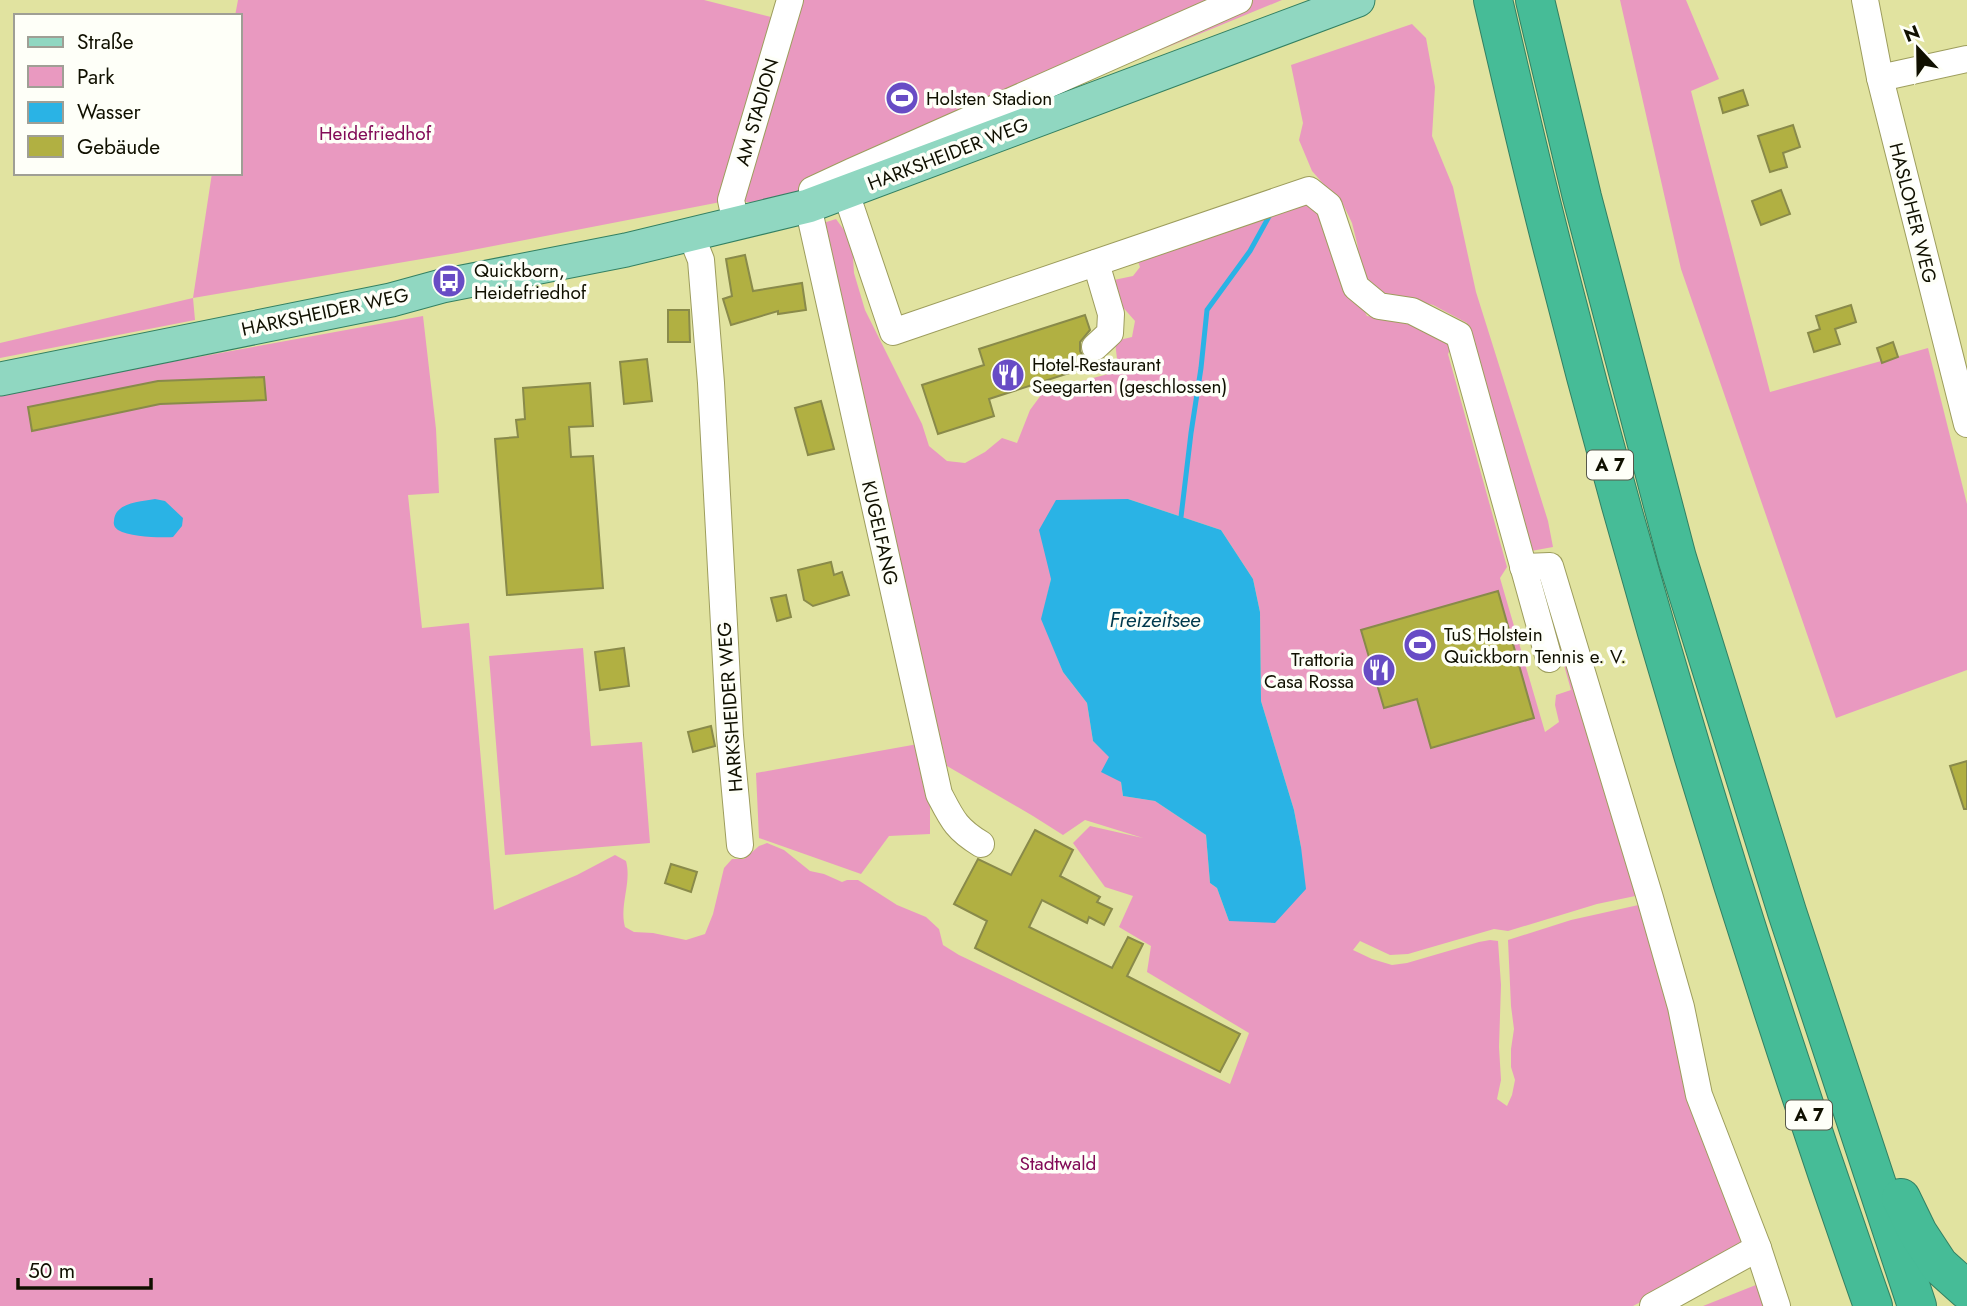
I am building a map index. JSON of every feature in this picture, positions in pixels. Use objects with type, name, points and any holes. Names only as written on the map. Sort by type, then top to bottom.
[{"type":"highway","name":"A 7","points":[[1493,0],[1556,258],[1614,479],[1685,725],[1746,925],[1873,1306]]},
{"type":"highway","name":"A 7","points":[[1535,0],[1582,197],[1677,558],[1829,1043],[1917,1306]]},
{"type":"highway","points":[[1829,1043],[1857,1072],[1904,1206],[1918,1233],[1939,1265],[1967,1290]]},
{"type":"main road","name":"HARKSHEIDER WEG","points":[[0,379],[626,250],[808,206],[1358,0]]},
{"type":"street","name":"AM STADION","points":[[742,223],[731,200],[790,0]]},
{"type":"street","points":[[742,223],[1239,0]]},
{"type":"street","name":"HASLOHER WEG","points":[[1865,0],[1880,78],[1967,424]]},
{"type":"street","points":[[1880,78],[1967,59]]},
{"type":"street","points":[[846,193],[893,331],[1309,190],[1329,206],[1356,287],[1379,306],[1412,311],[1460,335],[1549,659]]},
{"type":"street","name":"KUGELFANG","points":[[808,206],[939,794],[952,820],[964,834],[981,844]]},
{"type":"street","name":"HARKSHEIDER WEG","points":[[691,235],[701,260],[711,383],[730,736],[740,845]]},
{"type":"street","points":[[1095,347],[1110,333],[1111,314],[1096,262]]},
{"type":"street","points":[[1524,567],[1550,566],[1681,1007],[1699,1095],[1758,1248],[1777,1306]]},
{"type":"street","points":[[1653,1306],[1758,1248]]},
{"type":"green space","name":"Heidefriedhof","points":[[238,0],[704,0],[783,20],[790,0],[1282,0],[855,176],[755,203],[731,200],[457,253],[193,298],[212,175],[242,175],[242,14],[235,14]]},
{"type":"green space","points":[[1620,0],[1686,0],[1719,79],[1691,91],[1770,392],[1928,348],[1967,504],[1967,670],[1836,718],[1681,269]]},
{"type":"green space","points":[[1412,24],[1426,38],[1435,87],[1432,136],[1453,187],[1476,292],[1548,521],[1553,547],[1531,551],[1471,353],[1467,323],[1433,305],[1385,295],[1368,285],[1361,268],[1352,223],[1341,200],[1312,171],[1299,140],[1303,123],[1291,65]]},
{"type":"green space","name":"Stadtwald","points":[[1306,185],[1367,316],[1402,320],[1455,339],[1448,354],[1507,567],[1500,578],[1545,732],[1559,722],[1556,695],[1571,690],[1536,573],[1539,572],[1640,895],[1597,904],[1508,931],[1494,929],[1408,954],[1390,955],[1360,941],[1353,950],[1392,965],[1479,942],[1498,941],[1501,1080],[1497,1099],[1507,1106],[1515,1080],[1511,1067],[1514,1029],[1508,940],[1571,920],[1643,904],[1749,1246],[1633,1306],[0,1306],[0,393],[423,316],[436,429],[439,493],[408,495],[422,628],[469,623],[494,910],[577,875],[615,855],[626,861],[627,886],[623,910],[625,927],[634,932],[686,940],[705,934],[713,914],[724,868],[732,859],[744,859],[759,846],[767,843],[784,850],[810,871],[842,882],[858,880],[897,905],[926,917],[939,929],[943,945],[959,955],[1230,1084],[1249,1033],[1147,972],[1151,946],[1119,927],[1133,896],[1105,887],[1073,843],[1090,826],[1143,838],[1085,820],[1063,835],[947,766],[820,224],[836,219],[852,241],[854,273],[865,310],[922,424],[929,446],[947,461],[965,463],[1002,438],[1017,443],[1030,410],[1044,391],[1112,373],[1117,359],[1115,341],[1132,337],[1135,321],[1120,304],[1109,281],[1133,276],[1140,267],[1137,259]],"holes":[[[1128,499],[1221,530],[1253,579],[1260,612],[1261,701],[1294,810],[1301,847],[1229,921],[1217,888],[1210,883],[1206,835],[1155,801],[1123,796],[1121,782],[1110,757],[1093,741],[1087,703],[1063,672],[1042,619],[1051,579]]]},
{"type":"green space","points":[[193,298],[195,320],[0,358],[0,343]]},
{"type":"green space","points":[[583,648],[591,746],[642,742],[650,843],[505,855],[489,656]]},
{"type":"green space","points":[[918,744],[930,799],[930,834],[889,836],[861,874],[759,838],[756,773]]},
{"type":"green space","points":[[1776,1277],[1785,1306],[1703,1306]]},
{"type":"water","points":[[155,499],[165,501],[183,518],[182,526],[173,537],[137,536],[115,527],[115,515],[123,506]]},
{"type":"water","name":"Freizeitsee","points":[[1128,499],[1221,530],[1253,579],[1260,612],[1261,701],[1294,810],[1306,889],[1275,923],[1229,921],[1217,888],[1210,883],[1206,835],[1155,801],[1123,796],[1121,782],[1101,772],[1109,757],[1093,741],[1087,703],[1063,672],[1041,619],[1051,579],[1039,530],[1056,500]]},
{"type":"building","points":[[1743,90],[1748,105],[1723,113],[1719,98]]},
{"type":"building","points":[[1793,125],[1800,147],[1783,153],[1787,167],[1770,172],[1758,136]]},
{"type":"building","points":[[1781,190],[1790,214],[1761,225],[1752,201]]},
{"type":"building","points":[[745,255],[753,291],[802,283],[806,310],[778,314],[778,311],[731,325],[723,299],[732,296],[726,259]]},
{"type":"building","points":[[1851,305],[1856,322],[1835,329],[1840,344],[1814,352],[1808,333],[1820,329],[1816,316]]},
{"type":"building","points":[[668,310],[689,310],[690,342],[668,342]]},
{"type":"building","name":"Hotel-Restaurant Seegarten (geschlossen)","points":[[1085,315],[1090,330],[1080,342],[1080,351],[1090,362],[1100,363],[989,399],[994,416],[938,434],[922,385],[984,365],[979,349]]},
{"type":"building","points":[[1893,342],[1898,357],[1882,363],[1877,348]]},
{"type":"building","points":[[647,359],[652,401],[624,404],[620,362]]},
{"type":"building","points":[[264,377],[266,400],[160,404],[32,431],[28,407],[158,381]]},
{"type":"building","points":[[590,383],[593,426],[569,427],[571,457],[593,456],[603,588],[507,595],[495,439],[518,437],[516,420],[525,419],[523,388]]},
{"type":"building","points":[[821,401],[834,449],[808,455],[795,408]]},
{"type":"building","points":[[831,562],[834,575],[842,572],[849,595],[813,606],[804,600],[798,570]]},
{"type":"building","points":[[1498,591],[1534,718],[1431,748],[1417,699],[1384,708],[1361,630]]},
{"type":"building","points":[[786,595],[791,617],[777,621],[771,598]]},
{"type":"building","points":[[624,648],[629,686],[600,690],[595,652]]},
{"type":"building","points":[[711,726],[715,746],[693,752],[688,732]]},
{"type":"building","points":[[1967,761],[1967,809],[1964,809],[1950,766]]},
{"type":"building","points":[[1035,830],[1073,850],[1060,876],[1100,897],[1097,902],[1112,909],[1104,925],[1089,917],[1087,923],[1042,900],[1029,927],[1112,968],[1128,937],[1143,944],[1127,976],[1240,1034],[1220,1072],[975,948],[987,921],[954,904],[978,859],[1011,875]]},
{"type":"building","points":[[671,864],[697,872],[691,892],[665,883]]},
{"type":"waterway","points":[[1181,517],[1207,310],[1250,251],[1271,213]]},
{"type":"place","name":"Holsten Stadion","points":[[902,98]]},
{"type":"place","name":"Quickborn, Heidefriedhof","points":[[449,281]]},
{"type":"place","name":"Hotel-Restaurant Seegarten (geschlossen)","points":[[1008,375]]},
{"type":"place","name":"TuS Holstein Quickborn Tennis e. V.","points":[[1420,645]]},
{"type":"place","name":"Trattoria Casa Rossa","points":[[1379,670]]}]
